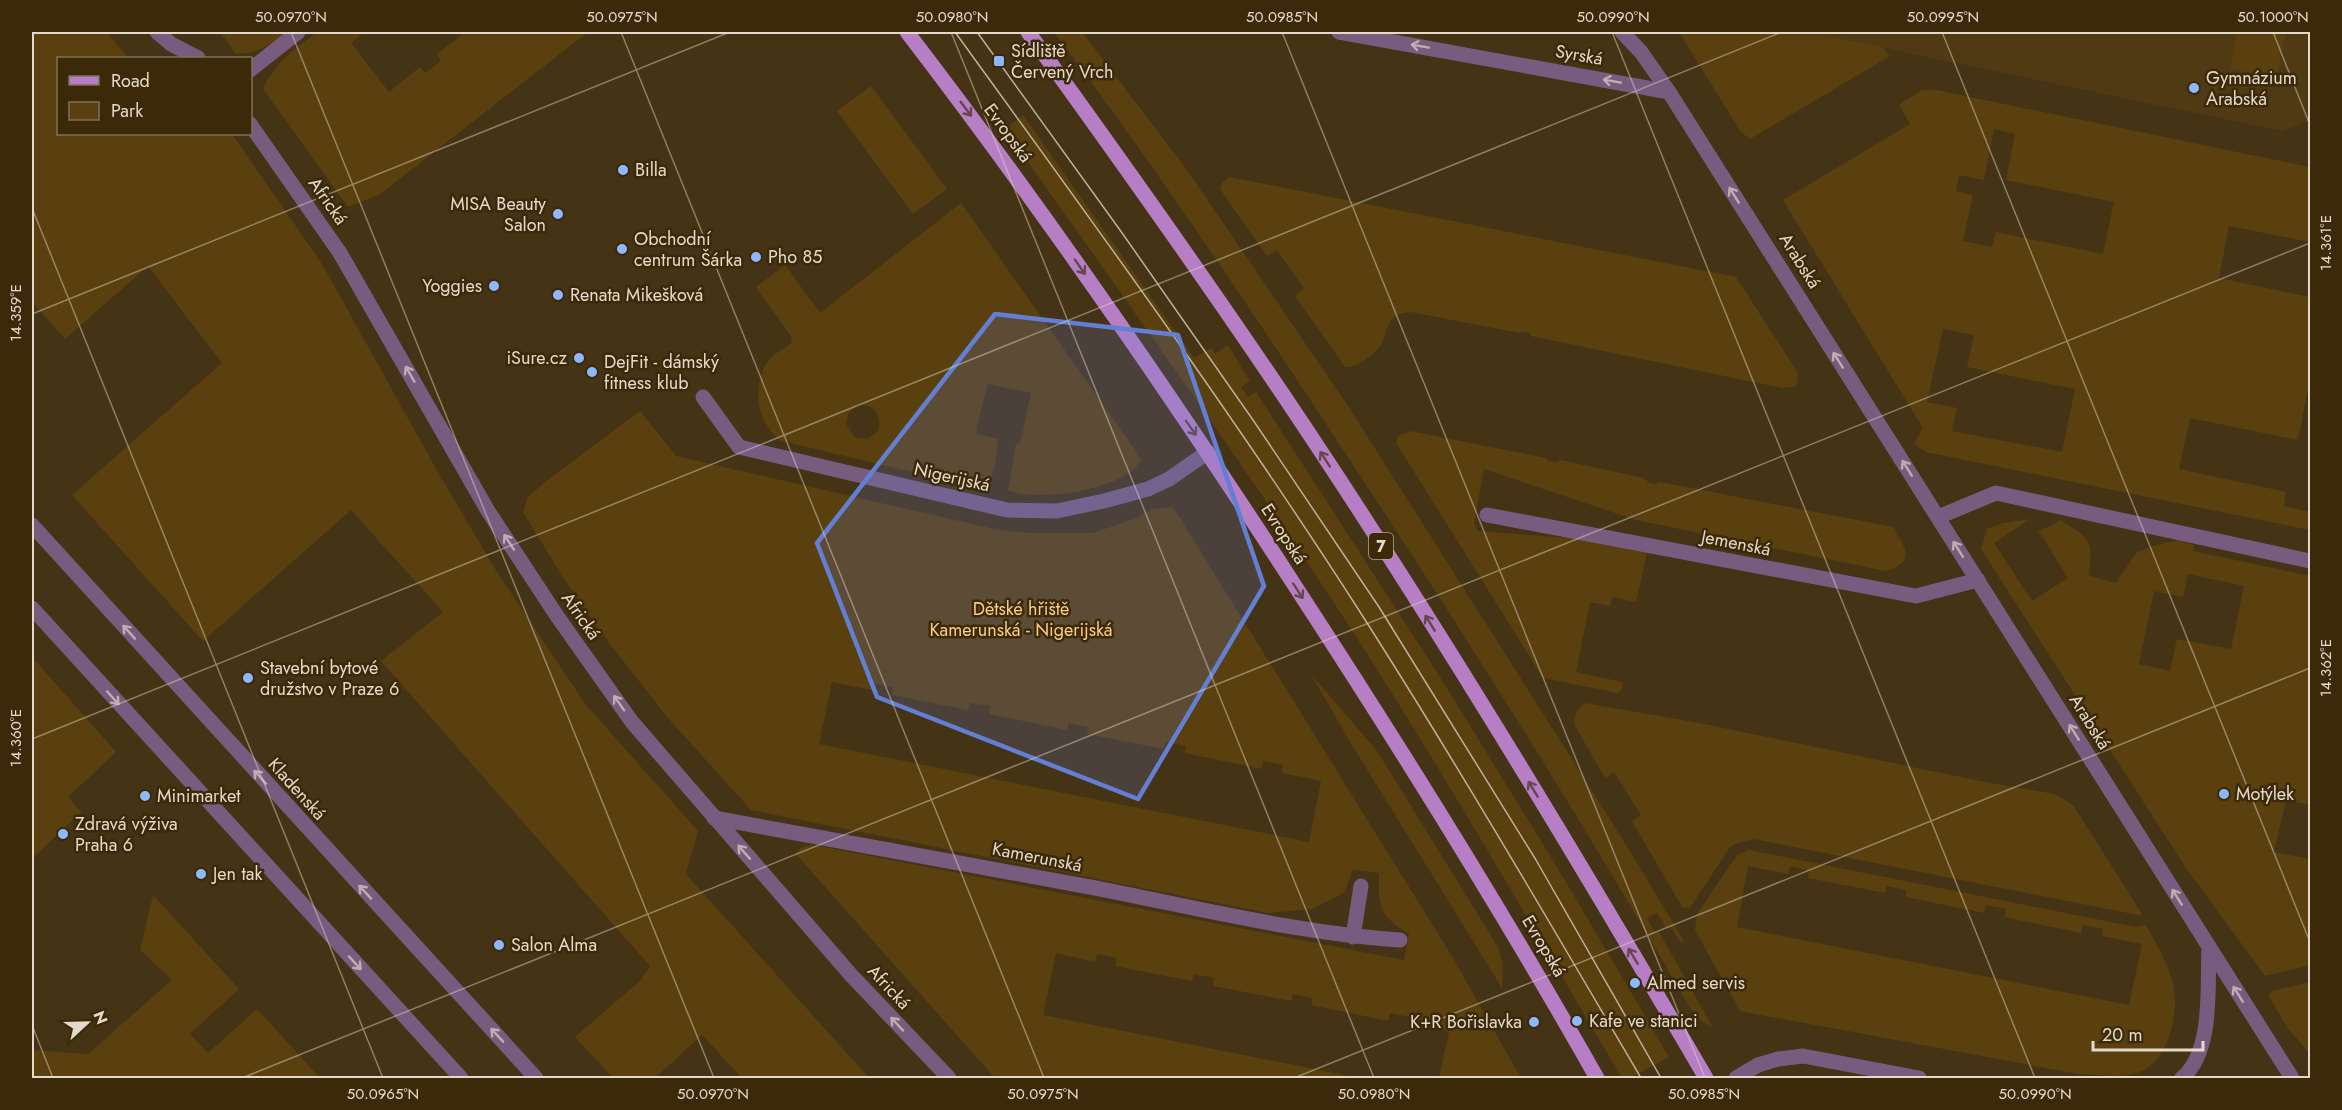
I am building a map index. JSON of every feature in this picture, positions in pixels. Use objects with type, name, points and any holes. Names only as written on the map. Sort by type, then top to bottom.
[{"type":"main road","name":"Evropská","points":[[907,32],[1061,240],[1208,452],[1425,789],[1526,952],[1598,1078]]},
{"type":"main road","name":"7","points":[[1028,32],[1148,198],[1367,522],[1505,744],[1706,1078]]},
{"type":"street","points":[[157,32],[171,44],[196,57]]},
{"type":"street","points":[[252,68],[298,32]]},
{"type":"street","name":"Syrská","points":[[1340,32],[1670,92]]},
{"type":"street","name":"Arabská","points":[[1622,32],[1641,52],[1670,92],[2292,1078]]},
{"type":"street","name":"Africká","points":[[252,127],[340,253],[488,511],[557,616],[632,722],[851,975],[949,1078]]},
{"type":"street","name":"Nigerijská","points":[[703,397],[739,447],[1007,510],[1057,511],[1148,489],[1169,479],[1208,452]]},
{"type":"street","points":[[1938,517],[1996,493],[2310,561]]},
{"type":"street","name":"Jemenská","points":[[1486,515],[1916,596],[1978,580]]},
{"type":"street","name":"Kladenská","points":[[32,525],[536,1078]]},
{"type":"street","points":[[32,608],[461,1078]]},
{"type":"street","name":"Kamerunská","points":[[714,818],[1353,937],[1400,940]]},
{"type":"street","points":[[1353,937],[1361,886]]},
{"type":"street","points":[[2182,1078],[2187,1074],[2202,1047],[2206,1021],[2209,947]]},
{"type":"street","points":[[1736,1078],[1758,1065],[1778,1059],[1803,1056],[1919,1078]]},
{"type":"highlighted area","points":[[995,314],[1178,335],[1264,586],[1138,799],[877,697],[817,543]]},
{"type":"shaded area","name":"Gymnázium Arabská","points":[[1807,32],[2310,32],[2310,121],[2282,131]]},
{"type":"green space","points":[[32,32],[107,32],[127,57],[57,57],[57,135],[233,135],[322,264],[439,474],[495,569],[586,705],[698,831],[686,874],[869,1078],[742,1078],[702,1035],[655,1078],[613,1078],[575,1037],[639,982],[650,966],[381,661],[443,612],[351,510],[203,641],[72,495],[222,363],[148,266],[65,339],[32,302]]},
{"type":"green space","points":[[220,32],[286,32],[263,48],[236,54]]},
{"type":"green space","points":[[317,32],[364,32],[351,43],[389,92],[420,67],[425,73],[441,61],[437,54],[466,32],[588,32],[380,194],[348,207],[263,89],[279,64]]},
{"type":"green space","points":[[1054,32],[1082,32],[1187,170],[1348,406],[1620,835],[1684,941],[1681,943],[1670,926],[1666,928],[1657,913],[1647,918],[1655,933],[1659,932],[1713,1028],[1700,1020],[1689,1006],[1525,733],[1317,410],[1169,192]]},
{"type":"green space","points":[[1679,32],[1807,32],[1882,47],[1890,56],[1750,139],[1741,132]]},
{"type":"green space","points":[[2237,32],[2286,32],[2276,77],[2230,69]]},
{"type":"green space","points":[[871,86],[947,189],[913,214],[837,111]]},
{"type":"green space","points":[[1922,90],[1936,90],[2310,167],[2310,242],[2229,226],[2219,278],[2310,297],[2310,394],[2307,393],[2298,440],[2190,418],[2179,469],[2286,492],[2284,506],[2310,512],[2310,530],[1926,452],[1914,444],[1923,428],[1783,200],[1910,124],[1899,105]],"holes":[[[1994,129],[2015,134],[2006,180],[2114,202],[2103,254],[1996,232],[1992,247],[1963,241],[1973,195],[1956,191],[1959,175],[1984,180]],[[1943,329],[1974,335],[1967,367],[2075,389],[2062,452],[1952,431],[1957,408],[1927,402]]]},
{"type":"green space","points":[[1023,115],[1194,358],[1211,348],[1215,354],[1228,345],[1250,381],[1241,387],[1248,397],[1256,392],[1440,677],[1563,877],[1669,1057],[1630,1078],[1622,1078],[1437,766],[1329,595],[1192,394],[1005,129]]},
{"type":"green space","points":[[1229,177],[1736,277],[1798,373],[1797,386],[1783,388],[1531,336],[1530,333],[1522,331],[1519,333],[1411,312],[1402,313],[1391,320],[1382,343],[1371,355],[1358,364],[1345,367],[1295,296],[1304,288],[1277,250],[1267,256],[1220,189]]},
{"type":"green space","points":[[961,203],[1142,460],[1131,472],[1118,479],[1087,489],[1052,495],[1035,495],[1008,490],[1016,444],[1021,440],[1031,393],[988,384],[976,430],[978,434],[998,439],[996,461],[989,480],[977,487],[781,441],[773,434],[762,416],[759,406],[759,384],[768,361],[792,343],[791,336],[756,287],[785,265],[820,313]],"holes":[[[858,405],[873,409],[879,417],[877,432],[867,439],[854,437],[846,424],[848,414]]]},
{"type":"green space","name":"Dětské hřiště Kamerunská - Nigerijská","points":[[640,411],[676,456],[994,529],[1027,533],[1093,533],[1134,519],[1152,509],[1173,507],[1450,953],[1521,1078],[1439,1078],[1449,1032],[1409,1024],[1410,1017],[1390,1013],[1388,1021],[1312,1005],[1312,998],[1293,994],[1291,1001],[1213,986],[1214,978],[1194,974],[1192,981],[1115,966],[1117,958],[1097,954],[1095,962],[1056,953],[1043,1015],[1359,1078],[995,1078],[795,853],[806,846],[819,846],[1404,960],[1409,934],[1392,922],[1382,909],[1379,873],[1352,870],[1345,892],[1313,909],[1268,913],[751,810],[668,718],[603,635],[562,576],[523,512],[528,497]],"holes":[[[832,682],[871,690],[873,683],[893,687],[892,695],[968,710],[970,703],[990,706],[989,714],[1067,730],[1069,723],[1089,727],[1087,734],[1164,749],[1166,742],[1186,746],[1185,753],[1261,769],[1263,761],[1283,765],[1282,773],[1321,781],[1309,842],[819,744]]]},
{"type":"green space","points":[[1410,431],[1546,458],[1548,461],[1560,460],[1644,478],[1649,483],[1660,482],[1893,527],[1904,547],[1905,558],[1902,563],[1886,571],[1636,520],[1484,469],[1474,523],[1478,531],[1607,541],[1648,549],[1636,602],[1612,597],[1610,606],[1590,602],[1576,672],[1622,682],[1622,689],[1618,693],[1543,678],[1396,443],[1398,436]]},
{"type":"green space","name":"Motýlek","points":[[2030,519],[1994,543],[2032,601],[2068,578],[2038,532],[2061,520],[2079,532],[2088,542],[2091,554],[2089,576],[2116,583],[2136,553],[2178,540],[2194,545],[2193,551],[2310,576],[2310,805],[2286,800],[2274,852],[2310,859],[2310,965],[2265,976],[2186,868],[1981,549],[1987,529],[2003,523]],"holes":[[[2188,574],[2244,586],[2231,649],[2177,639],[2170,671],[2139,664],[2154,591],[2183,597]]]},
{"type":"green space","points":[[32,657],[116,752],[68,797],[81,812],[32,859]]},
{"type":"green space","points":[[1311,674],[1377,751],[1498,947],[1503,964],[1502,988],[1347,737]]},
{"type":"green space","points":[[1585,703],[1699,723],[1990,783],[2055,794],[2073,805],[2142,914],[1754,839],[1730,847],[1690,908],[1682,907],[1632,821],[1641,815],[1614,772],[1605,778],[1575,726],[1576,713]]},
{"type":"green space","points":[[1749,850],[2136,927],[2146,925],[2165,961],[2173,984],[2175,1010],[2169,1037],[2155,1061],[2146,1069],[2134,1074],[2114,1076],[2078,1074],[1740,1011],[1695,930],[1697,914],[1737,855]],"holes":[[[1748,866],[1788,874],[1790,866],[1809,871],[1808,878],[1885,893],[1887,886],[1906,890],[1906,897],[1984,913],[1986,905],[2006,909],[2004,917],[2081,933],[2083,925],[2103,929],[2102,936],[2142,944],[2129,1005],[1737,927]]]},
{"type":"green space","points":[[153,895],[239,989],[190,1034],[208,1053],[257,1009],[320,1078],[32,1078],[32,1050],[88,1054],[172,980],[140,950]]},
{"type":"green space","points":[[2310,982],[2310,1054],[2287,1027],[2268,995],[2273,991]]},
{"type":"tram line","points":[[955,32],[1163,320],[1313,540],[1469,787],[1641,1078]]},
{"type":"tram line","points":[[977,32],[1253,420],[1379,607],[1536,860],[1661,1078]]},
{"type":"place","name":"Sídliště Červený Vrch","points":[[999,61]]},
{"type":"place","name":"Gymnázium Arabská","points":[[2194,88]]},
{"type":"place","name":"Billa","points":[[623,170]]},
{"type":"place","name":"MISA Beauty Salon","points":[[558,214]]},
{"type":"place","name":"Obchodní centrum Šárka","points":[[622,249]]},
{"type":"place","name":"Pho 85","points":[[756,257]]},
{"type":"place","name":"Yoggies","points":[[494,286]]},
{"type":"place","name":"Renata Mikešková","points":[[558,295]]},
{"type":"place","name":"iSure.cz","points":[[579,358]]},
{"type":"place","name":"DejFit - dámský fitness klub","points":[[592,372]]},
{"type":"place","name":"Stavební bytové družstvo v Praze 6","points":[[248,678]]},
{"type":"place","name":"Motýlek","points":[[2224,794]]},
{"type":"place","name":"Minimarket","points":[[145,796]]},
{"type":"place","name":"Zdravá výživa Praha 6","points":[[63,834]]},
{"type":"place","name":"Jen tak","points":[[201,874]]},
{"type":"place","name":"Salon Alma","points":[[499,945]]},
{"type":"place","name":"Almed servis","points":[[1635,983]]},
{"type":"place","name":"Kafe ve stanici","points":[[1577,1021]]},
{"type":"place","name":"K+R Bořislavka","points":[[1534,1022]]}]
